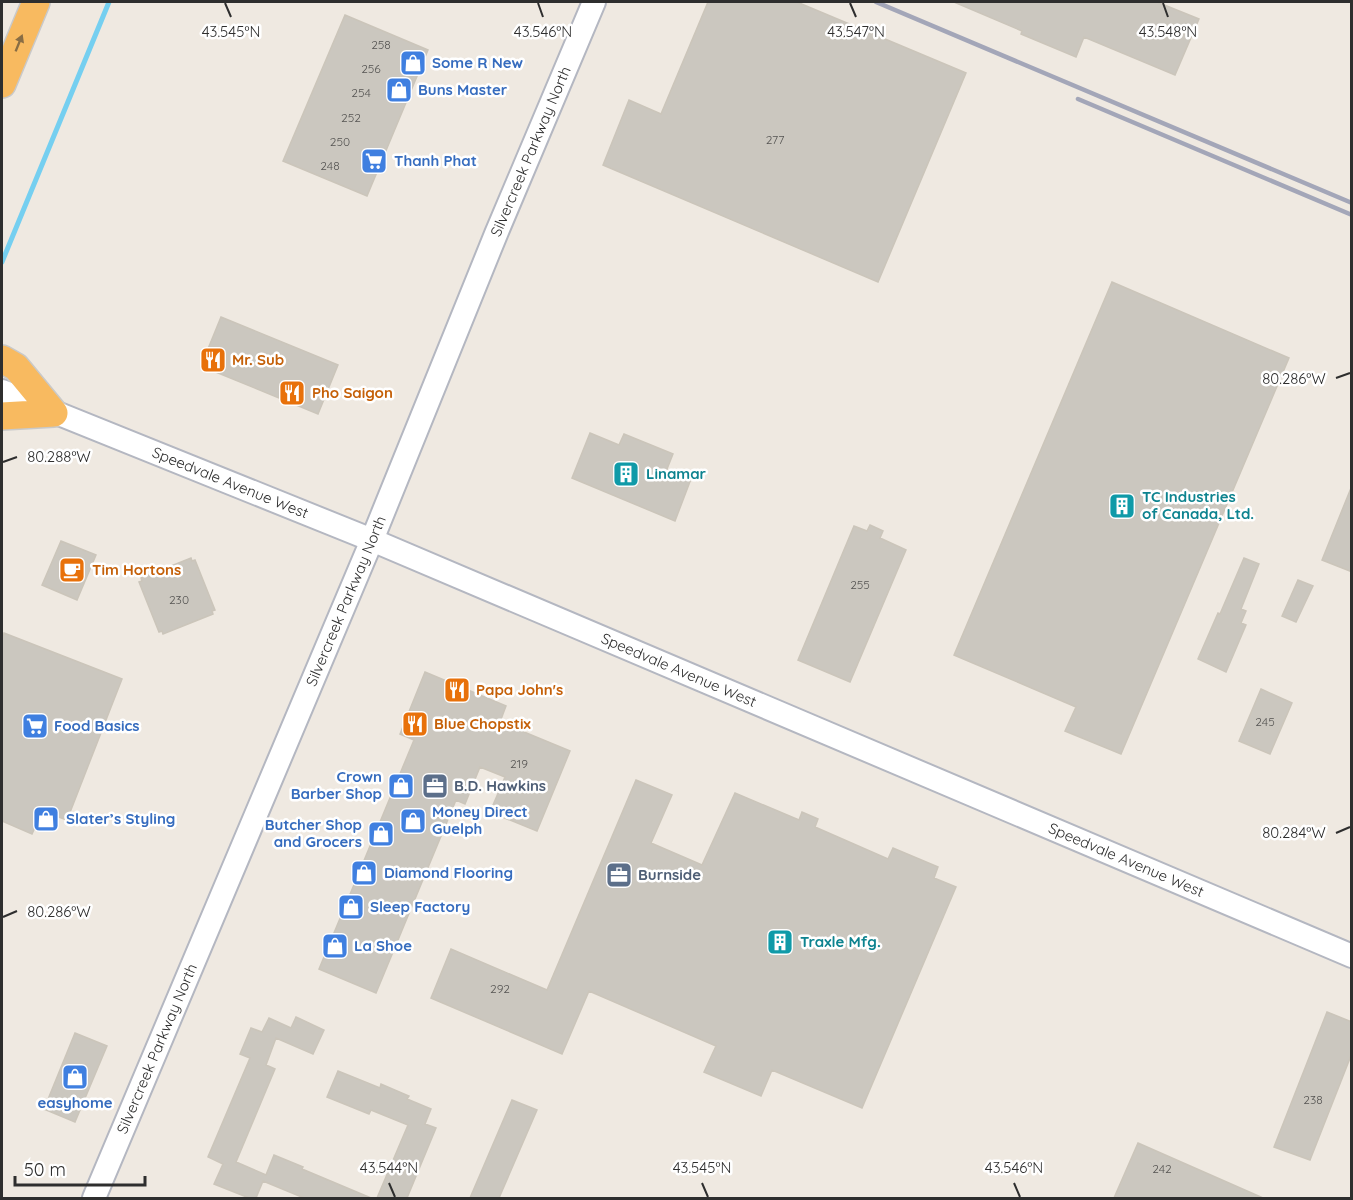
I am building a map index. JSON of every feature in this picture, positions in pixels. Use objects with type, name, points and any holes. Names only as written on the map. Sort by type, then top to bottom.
[{"type":"highway","points":[[2,84],[36,2]]},
{"type":"highway","points":[[2,360],[16,367],[54,413]]},
{"type":"highway","points":[[2,416],[54,413]]},
{"type":"main road","name":"Silvercreek Parkway North","points":[[94,1198],[372,540],[594,2]]},
{"type":"main road","name":"Speedvale Avenue West","points":[[2,391],[372,540],[1352,956]]},
{"type":"building","points":[[708,2],[797,2],[966,73],[878,282],[603,165],[629,100],[661,114]]},
{"type":"building","points":[[954,2],[1157,2],[1199,19],[1175,75],[1084,37],[1076,57]]},
{"type":"building","points":[[345,15],[428,50],[367,196],[283,161]]},
{"type":"building","name":"TC Industries of Canada, Ltd.","points":[[1112,282],[1289,358],[1121,754],[1065,731],[1076,707],[954,655]]},
{"type":"building","points":[[221,317],[338,365],[318,414],[201,366]]},
{"type":"building","name":"Linamar","points":[[590,433],[619,445],[624,434],[673,454],[667,469],[691,479],[675,521],[572,478]]},
{"type":"building","points":[[1352,489],[1352,572],[1322,560]]},
{"type":"building","points":[[870,525],[883,531],[880,538],[906,550],[850,682],[798,660],[854,526],[867,531]]},
{"type":"building","points":[[61,541],[96,555],[77,600],[42,585]]},
{"type":"building","points":[[191,558],[192,561],[195,560],[215,610],[212,611],[213,614],[163,634],[162,631],[159,632],[139,582],[142,581],[141,578]]},
{"type":"building","points":[[1244,558],[1259,564],[1241,609],[1246,611],[1241,623],[1246,625],[1226,672],[1198,659]]},
{"type":"building","points":[[1298,580],[1313,586],[1296,622],[1282,616]]},
{"type":"building","points":[[4,633],[122,679],[67,820],[53,815],[47,827],[37,823],[32,834],[2,821],[2,640]]},
{"type":"building","points":[[425,672],[506,706],[500,722],[570,751],[537,831],[490,812],[505,777],[480,767],[465,804],[456,800],[376,993],[319,969],[414,740],[400,734]]},
{"type":"building","points":[[1261,689],[1292,703],[1270,754],[1239,741]]},
{"type":"building","name":"Traxle Mfg.","points":[[636,780],[672,795],[651,843],[702,865],[735,793],[799,820],[802,812],[818,819],[815,827],[888,859],[893,848],[938,867],[934,878],[956,887],[862,1108],[772,1070],[761,1096],[704,1072],[716,1046],[589,991],[562,1054],[431,998],[451,949],[547,990]]},
{"type":"building","points":[[1327,1012],[1352,1022],[1352,1053],[1310,1160],[1274,1147]]},
{"type":"building","points":[[296,1017],[324,1030],[313,1054],[276,1038],[266,1065],[275,1069],[236,1162],[266,1175],[274,1155],[371,1198],[304,1198],[263,1181],[256,1198],[249,1198],[214,1184],[223,1164],[208,1157],[250,1058],[240,1054],[251,1028],[262,1032],[269,1018],[291,1028]]},
{"type":"building","name":"easyhome","points":[[75,1033],[107,1046],[75,1122],[44,1109]]},
{"type":"building","points":[[338,1071],[380,1088],[381,1084],[431,1109],[425,1124],[436,1128],[407,1198],[377,1198],[408,1125],[371,1110],[369,1114],[327,1097]]},
{"type":"building","points":[[512,1100],[537,1110],[499,1198],[470,1198]]},
{"type":"building","points":[[1138,1143],[1263,1198],[1114,1198]]},
{"type":"waterway","points":[[2,262],[109,2]]},
{"type":"railway","points":[[876,2],[1352,203]]},
{"type":"railway","points":[[1078,99],[1352,215]]},
{"type":"place","name":"Some R New","points":[[413,63]]},
{"type":"place","name":"Buns Master","points":[[399,90]]},
{"type":"place","name":"Thanh Phat","points":[[374,161]]},
{"type":"place","name":"Mr. Sub","points":[[213,360]]},
{"type":"place","name":"Pho Saigon","points":[[292,393]]},
{"type":"place","name":"Linamar","points":[[626,474]]},
{"type":"place","name":"TC Industries of Canada, Ltd.","points":[[1122,506]]},
{"type":"place","name":"Tim Hortons","points":[[72,570]]},
{"type":"place","name":"Papa John's","points":[[457,690]]},
{"type":"place","name":"Blue Chopstix","points":[[415,724]]},
{"type":"place","name":"Food Basics","points":[[35,726]]},
{"type":"place","name":"Crown Barber Shop","points":[[401,786]]},
{"type":"place","name":"B.D. Hawkins","points":[[435,786]]},
{"type":"place","name":"Slater’s Styling","points":[[46,819]]},
{"type":"place","name":"Money Direct Guelph","points":[[413,821]]},
{"type":"place","name":"Butcher Shop and Grocers","points":[[381,834]]},
{"type":"place","name":"Diamond Flooring","points":[[364,873]]},
{"type":"place","name":"Burnside","points":[[619,875]]},
{"type":"place","name":"Sleep Factory","points":[[351,907]]},
{"type":"place","name":"Traxle Mfg.","points":[[780,942]]},
{"type":"place","name":"La Shoe","points":[[335,946]]},
{"type":"place","name":"easyhome","points":[[75,1077]]}]
